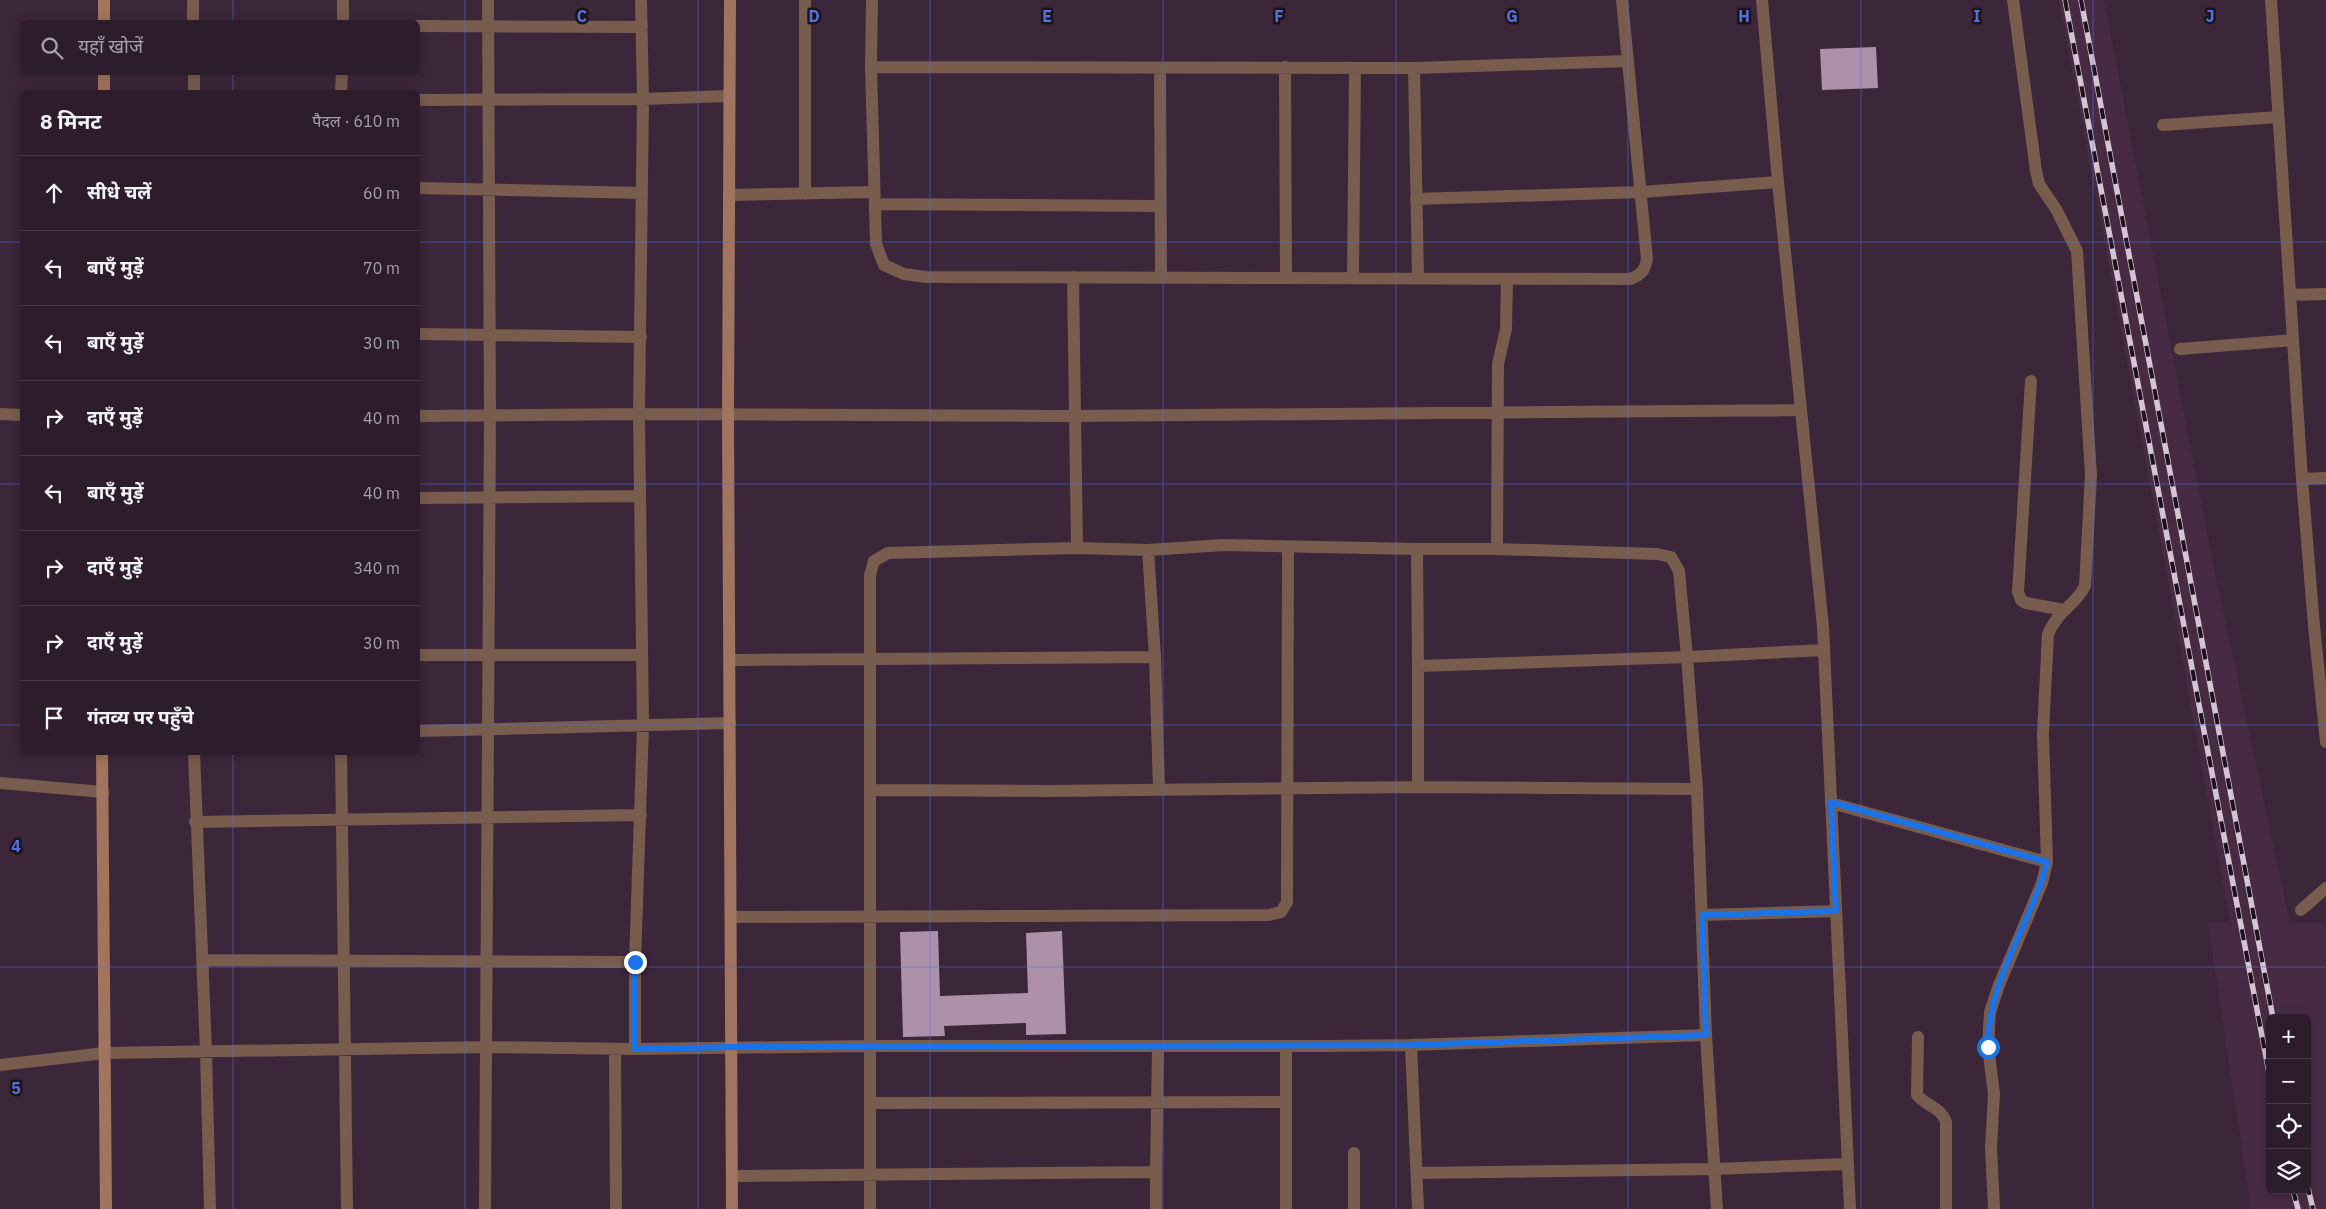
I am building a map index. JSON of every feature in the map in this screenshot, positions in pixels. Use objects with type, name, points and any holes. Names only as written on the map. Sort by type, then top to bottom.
[{"type":"street","points":[[104,0],[104,20]]},
{"type":"street","points":[[193,0],[193,20]]},
{"type":"street","points":[[342,20],[343,0]]},
{"type":"street","points":[[485,1209],[490,655],[488,0]]},
{"type":"street","points":[[635,1049],[635,962],[641,815],[642,726],[639,414],[643,99],[641,0]]},
{"type":"street","points":[[730,0],[728,415],[732,1209]]},
{"type":"street","points":[[805,0],[805,194]]},
{"type":"street","points":[[872,0],[871,67],[876,244],[884,265],[904,274],[926,277],[1161,276],[1630,279],[1639,276],[1645,268],[1647,259],[1622,0]]},
{"type":"street","points":[[1762,0],[1824,650],[1850,1209]]},
{"type":"street","points":[[1994,1209],[1991,1147],[1994,1094],[1988,1047],[1990,1012],[1999,985],[2042,883],[2047,862],[2043,733],[2048,634],[2054,620],[2079,597],[2085,586],[2091,475],[2078,259],[2071,236],[2039,184],[2013,0]]},
{"type":"street","points":[[2271,0],[2302,479],[2326,742]]},
{"type":"street","points":[[420,26],[642,27]]},
{"type":"street","points":[[871,67],[1414,68],[1628,61]]},
{"type":"street","points":[[1285,67],[1286,277]]},
{"type":"street","points":[[1160,68],[1161,276]]},
{"type":"street","points":[[1353,277],[1355,68]]},
{"type":"street","points":[[1414,68],[1418,278]]},
{"type":"street","points":[[104,75],[104,90]]},
{"type":"street","points":[[194,75],[194,90]]},
{"type":"street","points":[[342,75],[342,90]]},
{"type":"street","points":[[420,100],[643,99],[729,96]]},
{"type":"street","points":[[2163,125],[2278,117]]},
{"type":"street","points":[[1416,199],[1642,192],[1778,182]]},
{"type":"street","points":[[420,188],[642,193]]},
{"type":"street","points":[[728,194],[805,194],[874,198],[1160,206]]},
{"type":"street","points":[[1073,277],[1077,548]]},
{"type":"street","points":[[1497,549],[1498,364],[1506,329],[1507,278]]},
{"type":"street","points":[[2290,295],[2326,294]]},
{"type":"street","points":[[420,334],[640,337]]},
{"type":"street","points":[[2180,349],[2293,340]]},
{"type":"street","points":[[2031,381],[2018,592],[2021,600],[2026,603],[2064,610]]},
{"type":"street","points":[[420,416],[639,414],[1074,416],[1800,410]]},
{"type":"street","points":[[0,414],[20,415]]},
{"type":"street","points":[[2302,479],[2326,478]]},
{"type":"street","points":[[420,498],[640,496]]},
{"type":"street","points":[[870,1209],[870,575],[874,561],[888,553],[1077,548],[1148,550],[1224,545],[1497,549],[1657,554],[1670,557],[1679,571],[1697,789],[1706,1035],[1717,1209]]},
{"type":"street","points":[[731,917],[1270,916],[1282,912],[1287,902],[1288,547]]},
{"type":"street","points":[[1417,549],[1418,787]]},
{"type":"street","points":[[1148,550],[1155,657],[1159,790]]},
{"type":"street","points":[[1418,666],[1687,657],[1824,650]]},
{"type":"street","points":[[420,655],[642,655]]},
{"type":"street","points":[[730,660],[1155,657]]},
{"type":"street","points":[[420,731],[489,731],[730,723]]},
{"type":"street","points":[[102,755],[106,1209]]},
{"type":"street","points":[[194,755],[195,822],[206,1052],[210,1209]]},
{"type":"street","points":[[341,755],[347,1209]]},
{"type":"street","points":[[0,783],[103,792]]},
{"type":"street","points":[[870,790],[1159,790],[1418,787],[1697,789]]},
{"type":"street","points":[[1831,802],[2047,862]]},
{"type":"street","points":[[195,822],[342,818],[641,815]]},
{"type":"street","points":[[2301,910],[2326,888]]},
{"type":"street","points":[[1702,915],[1836,911]]},
{"type":"street","points":[[202,960],[635,962]]},
{"type":"street","points":[[0,1065],[105,1053],[485,1047],[635,1049],[870,1046],[1411,1045],[1706,1035]]},
{"type":"street","points":[[1918,1038],[1917,1095],[1938,1109],[1946,1122],[1946,1209]]},
{"type":"street","points":[[1411,1045],[1418,1209]]},
{"type":"street","points":[[1156,1209],[1158,1046]]},
{"type":"street","points":[[1286,1046],[1286,1209]]},
{"type":"street","points":[[615,1049],[616,1209]]},
{"type":"street","points":[[870,1103],[1286,1102]]},
{"type":"street","points":[[1354,1153],[1354,1209]]},
{"type":"street","points":[[1417,1173],[1714,1169],[1848,1164]]},
{"type":"street","points":[[732,1176],[1156,1172]]},
{"type":"shaded area","points":[[2059,0],[2104,0],[2213,563],[2290,923],[2326,923],[2326,1209],[2251,1209],[2208,923],[2230,922]]},
{"type":"building","points":[[1876,47],[1878,88],[1822,90],[1820,49]]},
{"type":"building","points":[[938,931],[940,996],[1028,993],[1026,933],[1062,931],[1066,1034],[1026,1035],[1026,1023],[944,1026],[945,1036],[903,1037],[900,932]]},
{"type":"railway","points":[[2065,0],[2266,1059]]},
{"type":"railway","points":[[2081,0],[2272,1014]]},
{"type":"railway","points":[[2294,1194],[2298,1209]]},
{"type":"railway","points":[[2309,1194],[2313,1209]]},
{"type":"route","points":[[635,962],[635,1049],[870,1046],[1411,1045],[1706,1035],[1702,915],[1836,911],[1831,802],[2047,862],[2042,883],[1994,999],[1988,1028],[1988,1047]]}]
